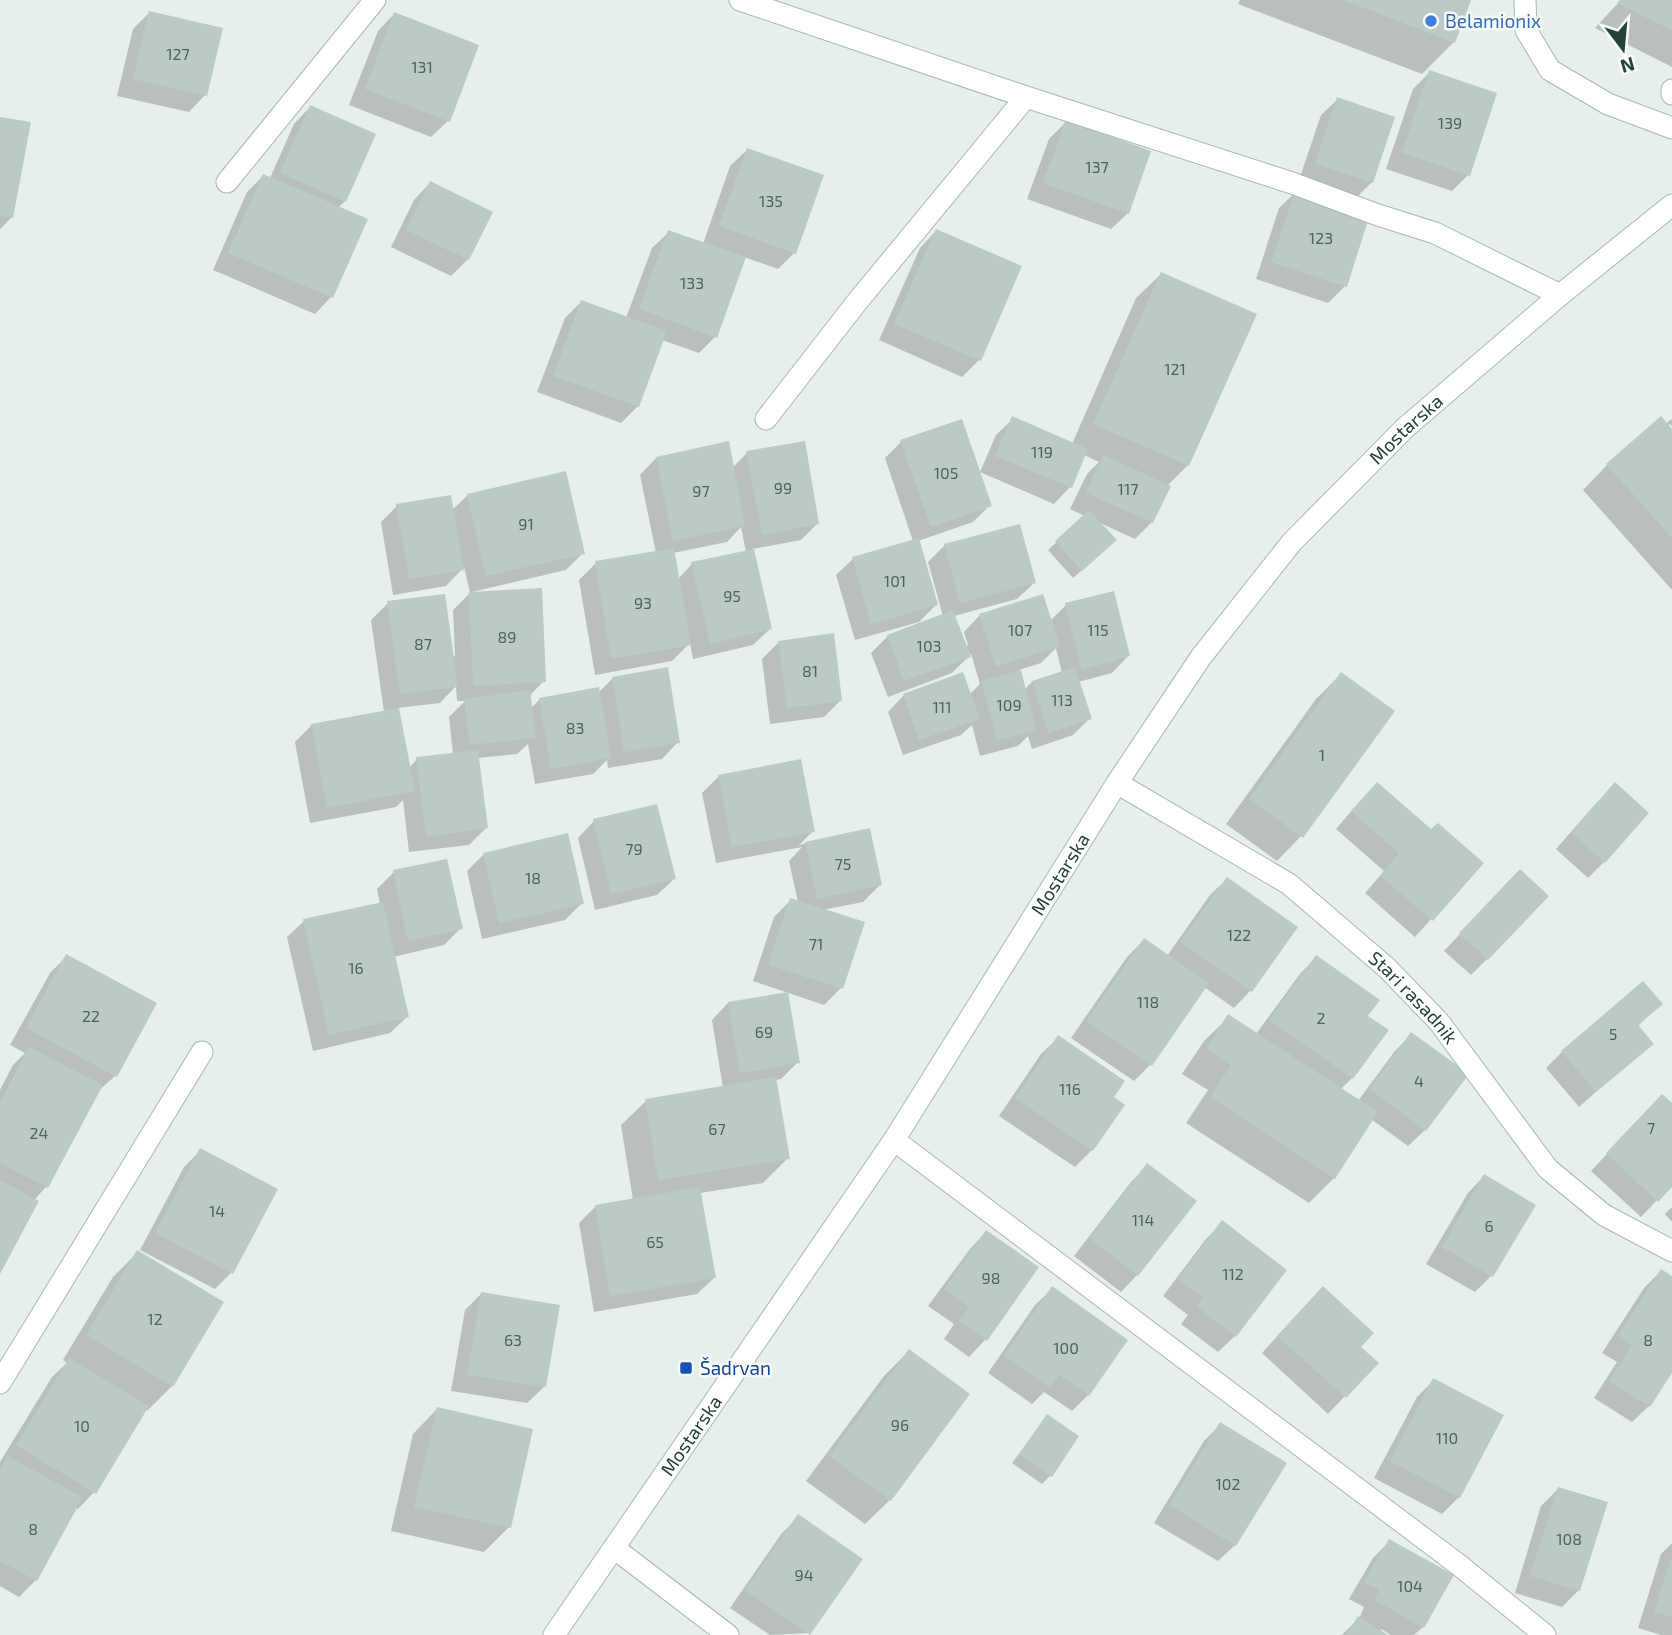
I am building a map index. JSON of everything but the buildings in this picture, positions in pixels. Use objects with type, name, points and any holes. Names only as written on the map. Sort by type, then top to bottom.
[{"type":"street","points":[[227,182],[375,0]]},
{"type":"street","points":[[740,0],[1435,233],[1560,295]]},
{"type":"street","points":[[1525,0],[1526,30],[1550,70],[1608,104],[1672,128]]},
{"type":"street","points":[[766,419],[857,302],[1026,97]]},
{"type":"street","name":"Mostarska","points":[[554,1635],[894,1140],[1117,783],[1201,657],[1292,542],[1405,428],[1560,295],[1672,205]]},
{"type":"street","name":"Stari rasadnik","points":[[1117,783],[1289,884],[1387,968],[1439,1022],[1548,1169],[1604,1215],[1672,1251]]},
{"type":"street","points":[[0,1383],[202,1052]]},
{"type":"street","points":[[894,1140],[1459,1565],[1545,1635]]},
{"type":"street","points":[[614,1548],[727,1635]]},
{"type":"place","name":"Belamionix","points":[[1431,21]]},
{"type":"place","name":"Šadrvan","points":[[686,1368]]}]
